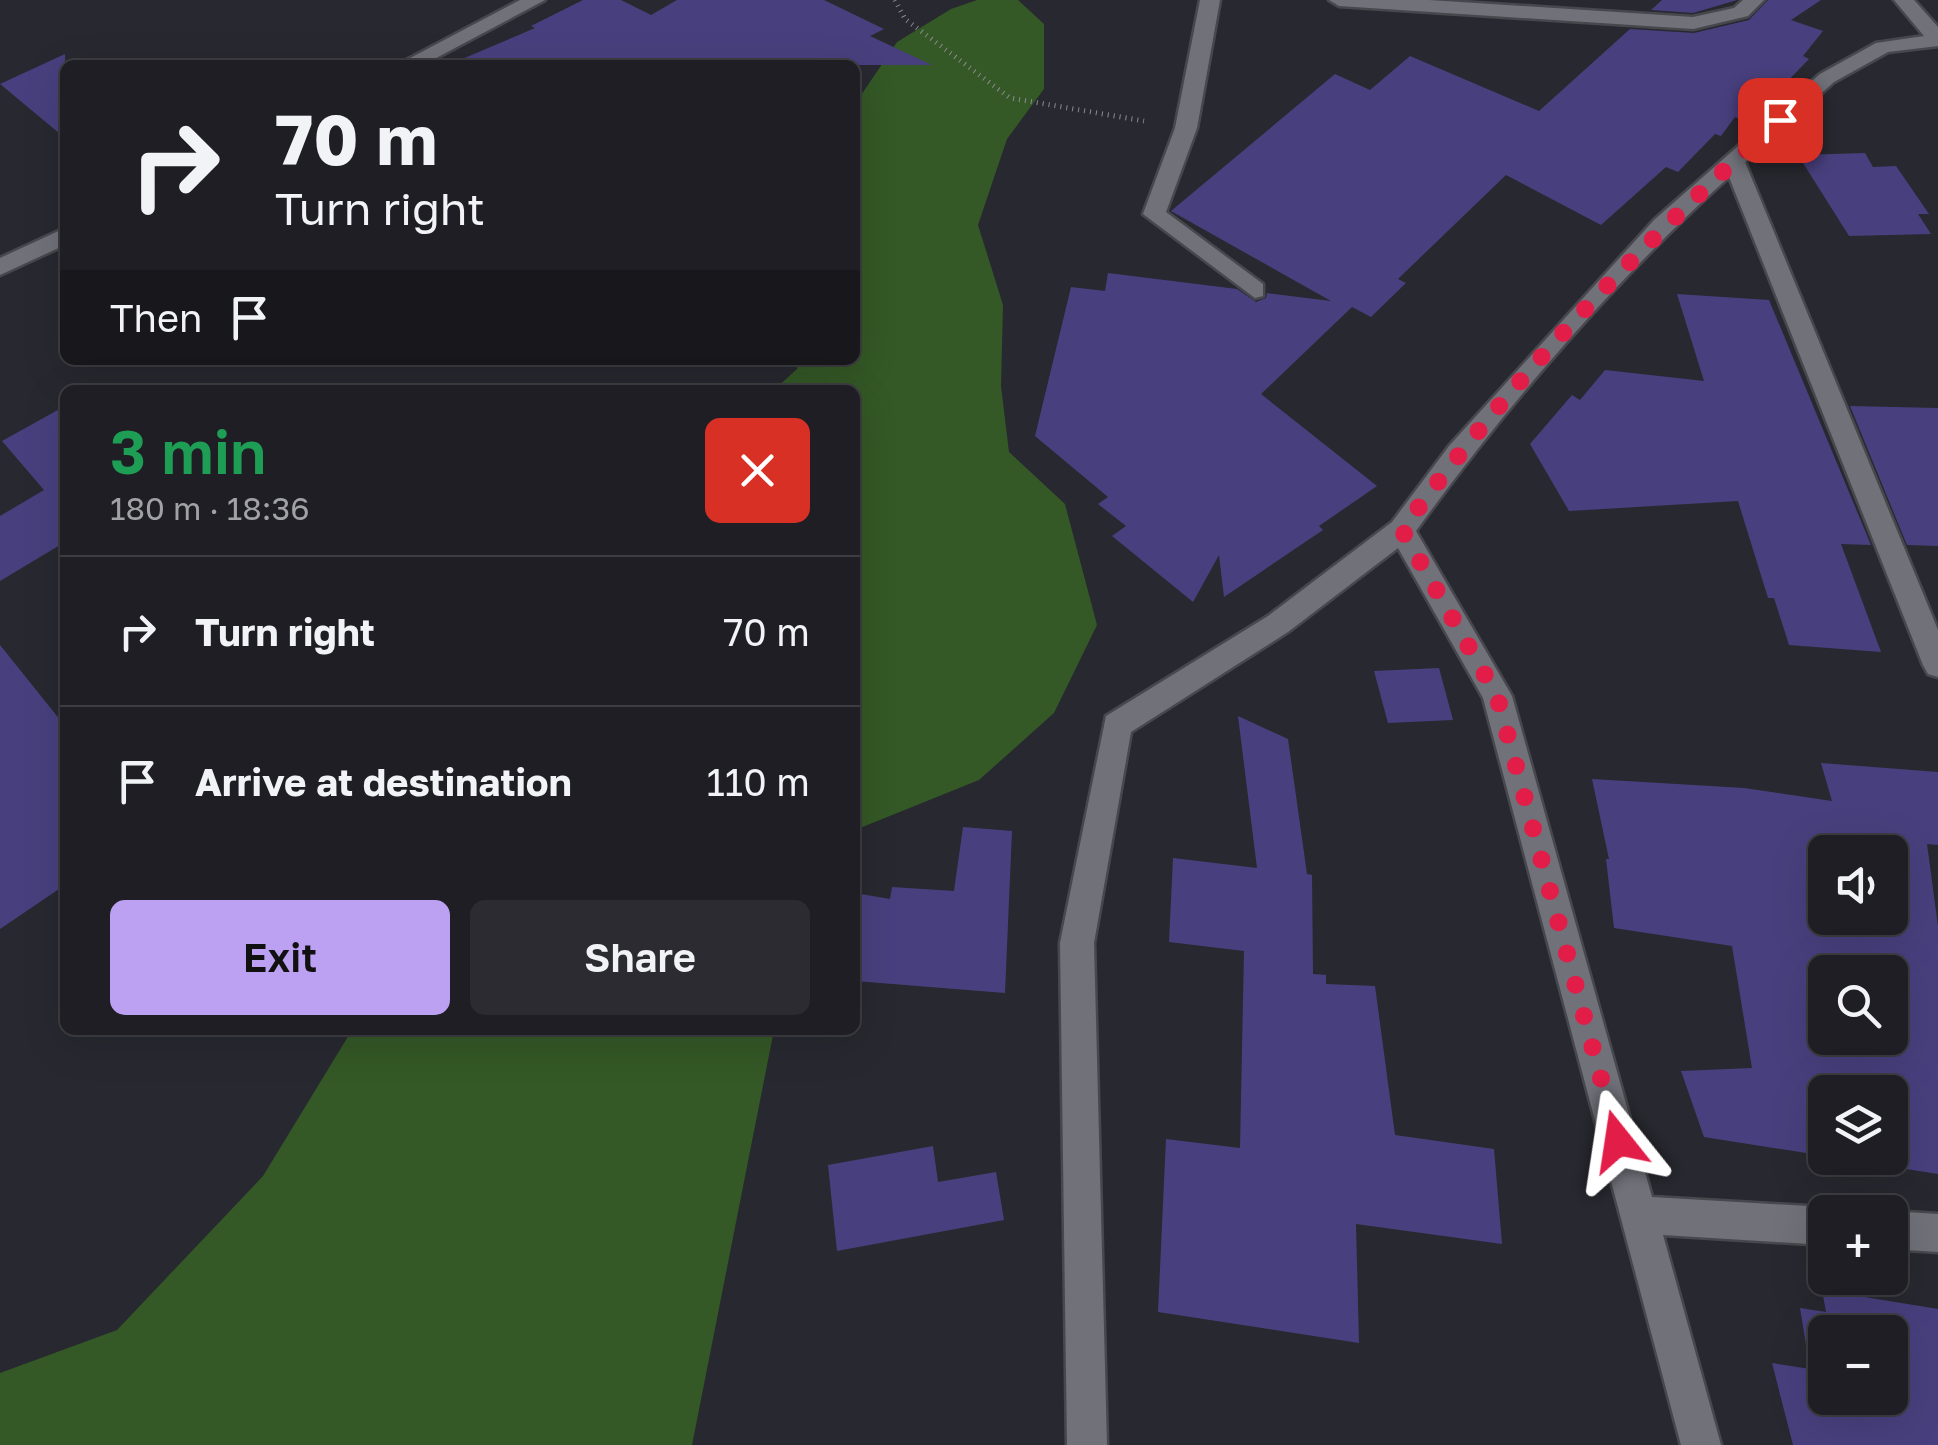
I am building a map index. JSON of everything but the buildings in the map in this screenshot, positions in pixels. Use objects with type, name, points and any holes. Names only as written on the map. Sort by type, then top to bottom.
[{"type":"street","points":[[417,60],[535,0]]},
{"type":"street","points":[[1210,0],[1186,128],[1154,214],[1255,290]]},
{"type":"street","points":[[1339,0],[1693,23],[1741,12],[1754,0]]},
{"type":"street","points":[[1904,0],[1938,40]]},
{"type":"street","points":[[1087,1445],[1077,943],[1117,725],[1278,624],[1402,530],[1458,453],[1662,225],[1827,78],[1883,47],[1938,40]]},
{"type":"street","points":[[1734,162],[1938,665]]},
{"type":"street","points":[[0,267],[60,238]]},
{"type":"street","points":[[1402,530],[1497,696],[1701,1445]]},
{"type":"street","points":[[1638,1215],[1808,1225]]},
{"type":"street","points":[[1908,1231],[1938,1233]]},
{"type":"path","points":[[895,0],[905,19],[1010,98],[1186,128]]},
{"type":"green space","points":[[977,0],[1018,0],[1044,24],[1044,89],[1007,139],[978,225],[1003,305],[1001,386],[1009,452],[1065,504],[1097,625],[1054,713],[979,780],[860,828],[860,385],[779,385],[797,365],[860,365],[860,97],[897,42],[951,9]]},
{"type":"green space","points":[[349,1035],[773,1035],[692,1445],[0,1445],[0,1373],[117,1330],[263,1176]]},
{"type":"route","points":[[1618,1141],[1497,696],[1402,530],[1458,453],[1662,225],[1780,120]]}]
